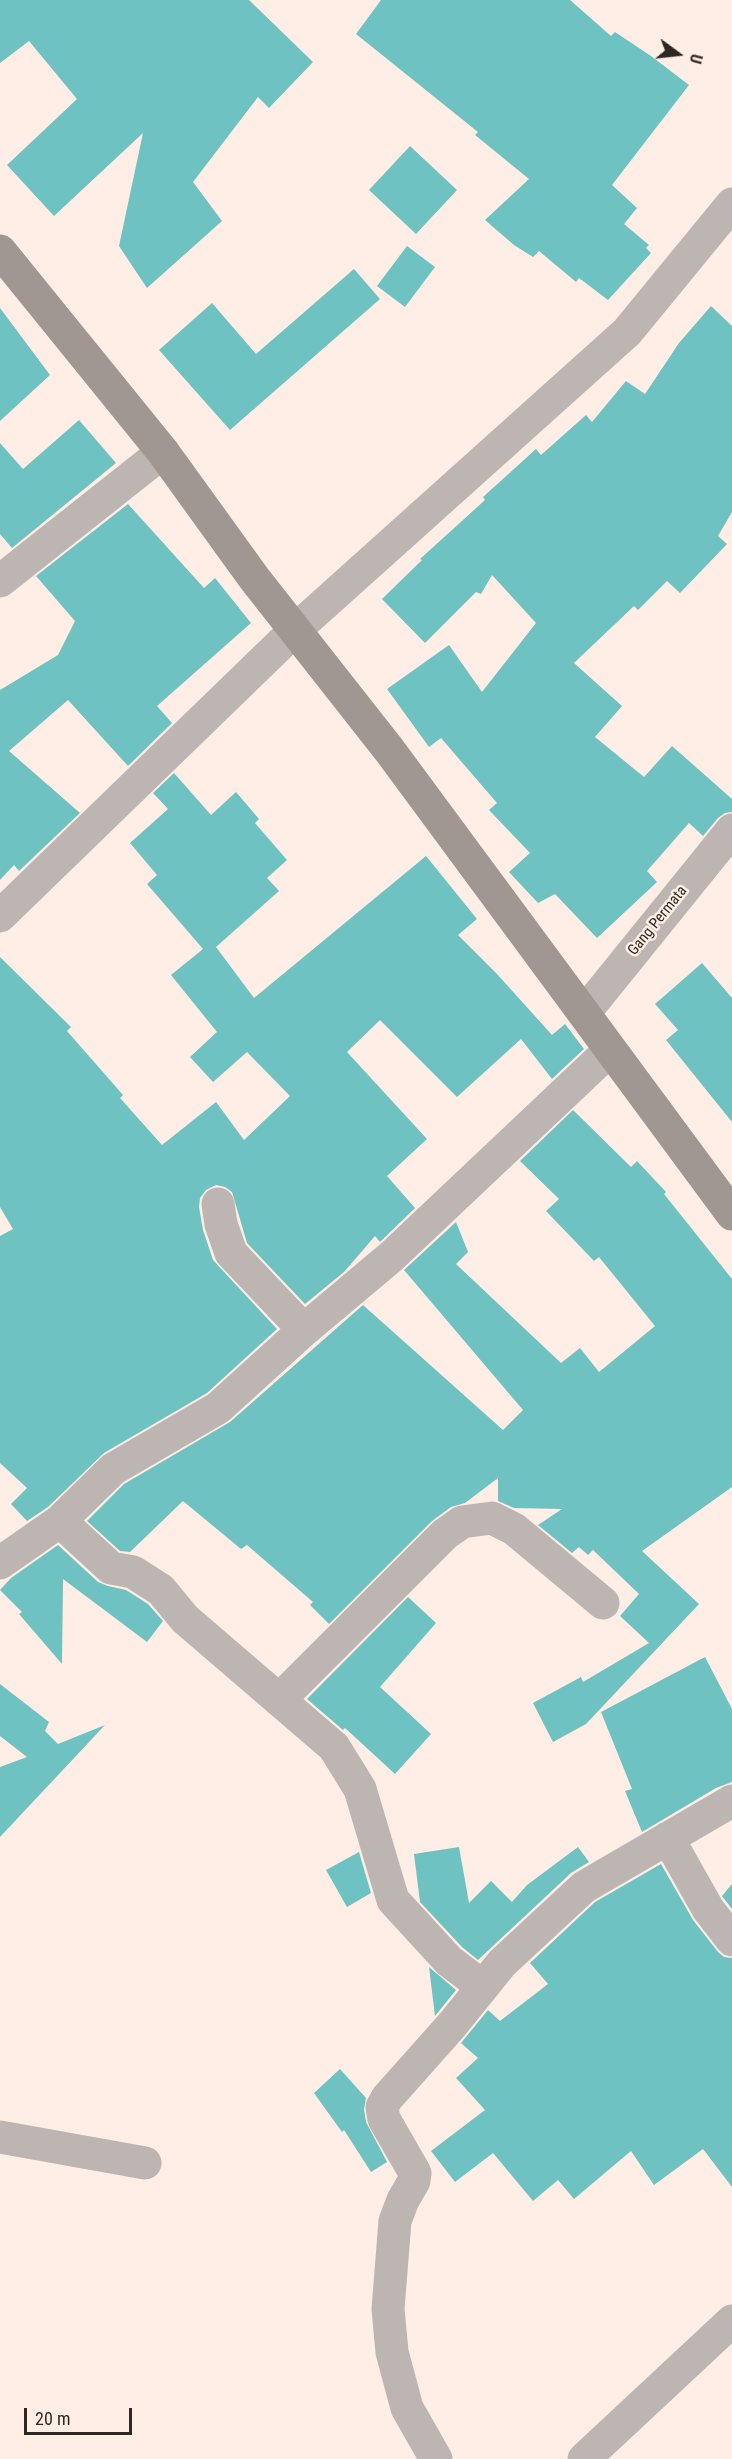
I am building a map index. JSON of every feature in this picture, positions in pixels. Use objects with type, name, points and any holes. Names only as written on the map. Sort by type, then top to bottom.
[{"type":"street","points":[[0,916],[294,631],[627,332],[732,204]]},
{"type":"street","points":[[0,251],[163,452],[294,631],[390,751],[732,1214]]},
{"type":"street","points":[[0,581],[163,452]]},
{"type":"street","name":"Gang Permata","points":[[584,1013],[732,830]]},
{"type":"street","points":[[0,1563],[60,1521],[113,1469],[218,1408],[304,1330],[392,1256],[610,1050]]},
{"type":"street","points":[[218,1204],[221,1224],[231,1253],[304,1330]]},
{"type":"street","points":[[279,1700],[445,1534],[462,1522],[492,1518],[514,1529],[603,1603]]},
{"type":"street","points":[[60,1521],[111,1568],[133,1572],[161,1590],[185,1619],[334,1747],[360,1789],[393,1900],[449,1961],[482,1986]]},
{"type":"street","points":[[436,2459],[407,2408],[392,2352],[388,2309],[395,2221],[414,2181],[415,2173],[384,2119],[382,2107],[387,2098],[452,2025],[502,1962],[584,1887],[732,1802]]},
{"type":"street","points":[[668,1838],[708,1909],[732,1940]]},
{"type":"street","points":[[0,2137],[145,2163]]},
{"type":"street","points":[[584,2459],[732,2320]]},
{"type":"building","points":[[0,0],[249,0],[313,62],[269,108],[258,97],[193,182],[222,221],[147,288],[119,246],[143,133],[54,216],[7,165],[77,99],[29,41],[0,63]]},
{"type":"building","points":[[381,0],[570,0],[611,36],[615,32],[689,85],[612,185],[637,208],[624,224],[649,245],[646,248],[651,253],[608,300],[579,278],[576,282],[539,251],[533,257],[514,245],[485,220],[529,179],[475,135],[478,132],[356,34]]},
{"type":"building","points":[[410,146],[457,190],[416,234],[369,190]]},
{"type":"building","points":[[407,246],[435,267],[405,307],[377,286]]},
{"type":"building","points":[[354,269],[380,299],[230,430],[159,350],[212,303],[256,354]]},
{"type":"building","points":[[711,306],[732,326],[732,512],[718,536],[727,544],[680,593],[667,581],[638,610],[634,606],[574,663],[622,706],[595,737],[644,777],[672,746],[732,799],[732,812],[725,813],[718,818],[703,836],[689,823],[647,871],[657,882],[597,938],[555,894],[538,903],[509,872],[530,853],[489,810],[497,803],[441,738],[429,747],[387,689],[449,645],[482,692],[536,623],[492,575],[481,594],[476,592],[425,643],[382,599],[422,560],[420,559],[485,500],[483,497],[536,449],[541,455],[586,415],[592,422],[626,381],[645,394],[679,343]]},
{"type":"building","points":[[0,308],[50,375],[0,421]]},
{"type":"building","points":[[79,420],[116,463],[12,548],[0,534],[0,443],[23,469]]},
{"type":"building","points":[[128,504],[204,588],[215,578],[251,623],[157,706],[172,723],[128,766],[68,700],[9,751],[80,813],[19,871],[14,865],[0,880],[0,690],[58,655],[75,621],[36,576]]},
{"type":"building","points":[[174,773],[211,815],[236,792],[259,819],[255,823],[287,860],[267,878],[279,891],[216,947],[254,998],[426,856],[477,919],[458,935],[552,1035],[565,1024],[584,1049],[552,1079],[521,1039],[457,1097],[380,1020],[347,1052],[427,1139],[387,1176],[415,1208],[380,1242],[375,1236],[344,1272],[305,1304],[247,1243],[232,1192],[216,1185],[206,1190],[200,1198],[199,1207],[203,1230],[213,1260],[277,1329],[207,1393],[104,1453],[48,1507],[27,1521],[11,1504],[27,1488],[0,1463],[0,1236],[13,1229],[0,1207],[0,957],[71,1027],[67,1031],[123,1095],[120,1098],[162,1145],[216,1102],[244,1140],[290,1096],[247,1052],[213,1082],[190,1057],[217,1032],[171,975],[203,949],[147,884],[157,875],[130,843],[168,809],[153,793]]},
{"type":"building","points":[[702,963],[732,998],[732,1122],[666,1040],[678,1030],[655,1004]]},
{"type":"building","points":[[573,1110],[631,1167],[637,1161],[666,1192],[664,1194],[732,1279],[732,1487],[642,1551],[699,1604],[586,1724],[553,1742],[533,1703],[581,1677],[583,1682],[649,1643],[620,1616],[639,1594],[593,1550],[588,1555],[579,1547],[572,1553],[538,1525],[562,1509],[514,1508],[498,1501],[498,1478],[465,1503],[451,1507],[432,1521],[329,1624],[310,1605],[313,1602],[247,1545],[241,1549],[183,1501],[130,1552],[120,1551],[87,1521],[124,1484],[230,1422],[363,1305],[503,1430],[523,1410],[404,1270],[456,1222],[468,1252],[456,1264],[561,1363],[580,1348],[599,1372],[655,1326],[599,1257],[594,1261],[546,1211],[559,1199],[520,1161]]},
{"type":"building","points":[[58,1545],[98,1582],[126,1590],[148,1604],[163,1621],[147,1642],[63,1579],[62,1664],[19,1614],[22,1612],[0,1590],[11,1578]]},
{"type":"building","points":[[408,1597],[436,1623],[380,1687],[431,1734],[395,1774],[345,1728],[343,1730],[307,1699]]},
{"type":"building","points":[[705,1657],[732,1709],[732,1782],[716,1788],[642,1832],[625,1791],[632,1789],[601,1712]]},
{"type":"building","points":[[0,1684],[49,1722],[45,1731],[58,1744],[105,1725],[0,1837],[0,1767],[27,1757],[0,1736]]},
{"type":"building","points":[[459,1847],[469,1903],[491,1881],[512,1902],[527,1885],[578,1847],[589,1862],[571,1873],[478,1960],[462,1947],[420,1902],[414,1854]]},
{"type":"building","points":[[359,1852],[371,1893],[347,1907],[326,1870]]},
{"type":"building","points":[[661,1864],[693,1920],[718,1952],[724,1957],[732,1958],[732,2187],[703,2149],[654,2185],[631,2151],[574,2199],[558,2180],[533,2201],[493,2153],[455,2182],[431,2151],[485,2110],[456,2078],[478,2058],[461,2043],[488,2010],[500,2021],[548,1984],[530,1963],[595,1902]]},
{"type":"building","points":[[732,1884],[732,1909],[722,1896]]},
{"type":"building","points":[[429,1967],[456,1990],[435,2016]]},
{"type":"building","points":[[340,2069],[366,2098],[364,2109],[366,2122],[387,2162],[371,2172],[344,2130],[342,2132],[314,2093]]}]
